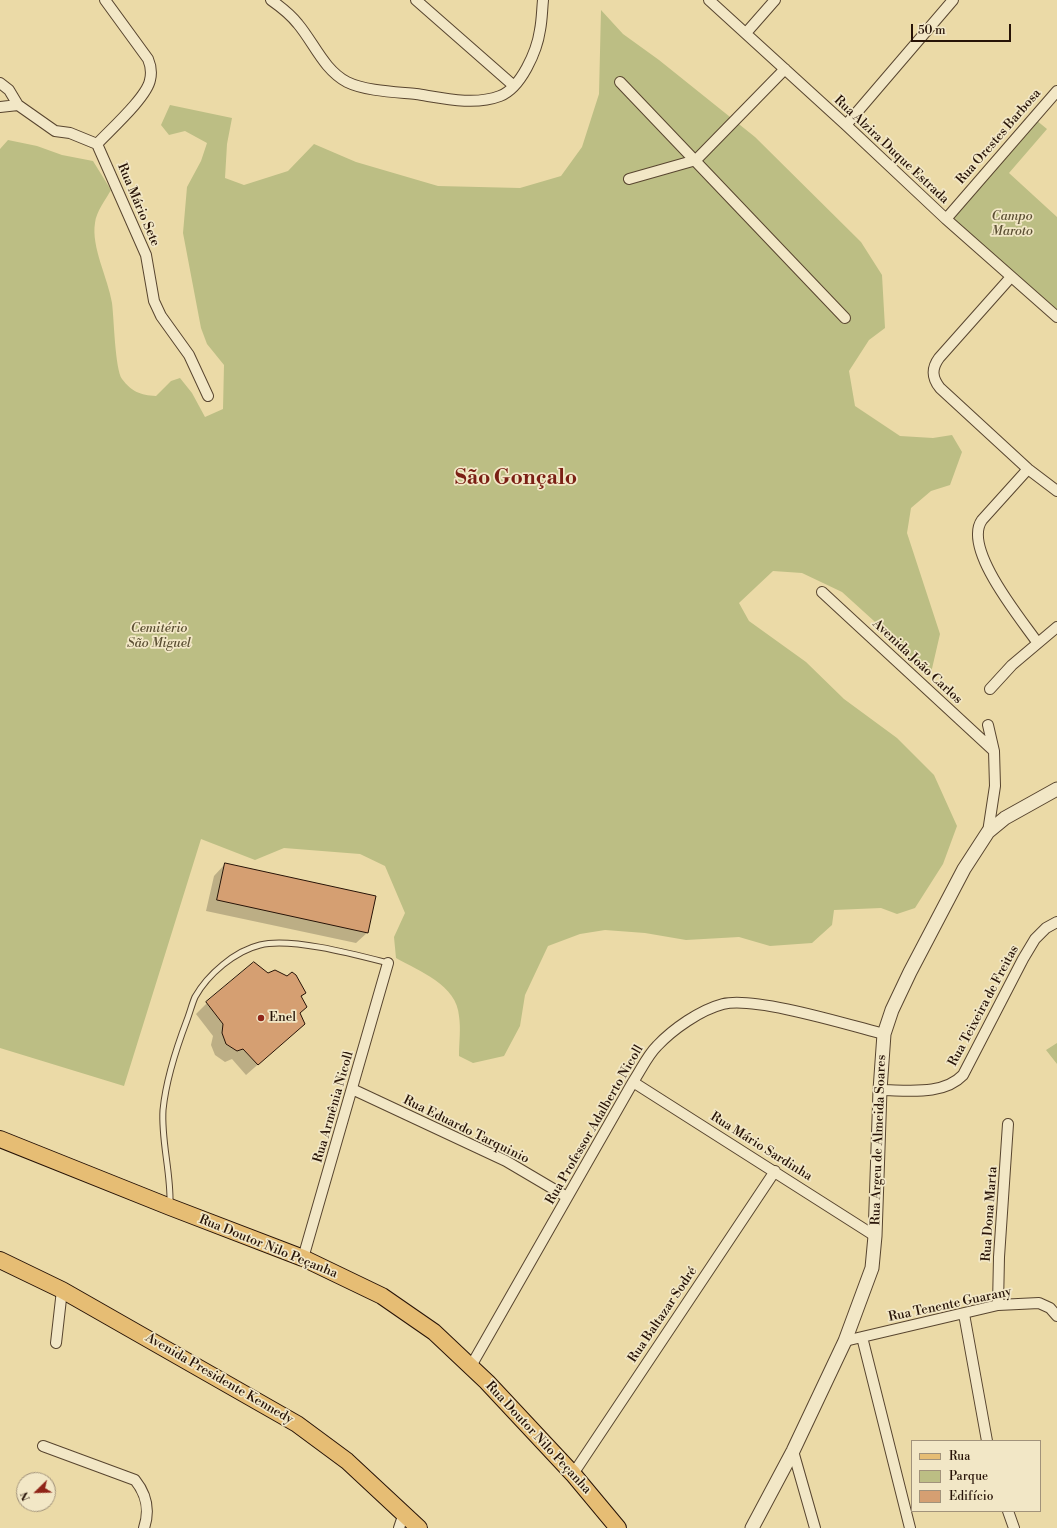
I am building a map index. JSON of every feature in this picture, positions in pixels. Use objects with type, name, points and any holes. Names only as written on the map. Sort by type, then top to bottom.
[{"type":"main road","name":"Rua Doutor Nilo Peçanha","points":[[0,1139],[303,1258],[382,1296],[434,1332],[471,1366],[573,1474],[618,1528]]},
{"type":"main road","name":"Avenida Presidente Kennedy","points":[[0,1260],[62,1290],[297,1424],[347,1461],[402,1521],[419,1528]]},
{"type":"street","points":[[0,83],[9,90],[18,105],[54,132],[70,133],[97,144],[143,95],[150,81],[152,68],[144,52],[105,0]]},
{"type":"street","points":[[271,0],[281,6],[299,24],[329,67],[347,82],[362,87],[455,100],[478,100],[501,96],[514,86],[528,67],[540,31],[543,0]]},
{"type":"street","points":[[416,0],[514,86]]},
{"type":"street","name":"Rua Alzira Duque Estrada","points":[[709,0],[785,68],[946,219],[1057,317]]},
{"type":"street","points":[[746,33],[775,0]]},
{"type":"street","points":[[846,125],[953,0]]},
{"type":"street","points":[[629,179],[696,160],[785,68]]},
{"type":"street","points":[[620,82],[845,318]]},
{"type":"street","name":"Rua Orestes Barbosa","points":[[946,219],[1057,91]]},
{"type":"street","points":[[0,107],[18,105]]},
{"type":"street","name":"Rua Mário Sete","points":[[97,144],[136,229],[146,255],[154,301],[161,316],[189,355],[208,396]]},
{"type":"street","points":[[1011,277],[939,358],[933,372],[935,381],[940,388],[1028,469],[1057,491]]},
{"type":"street","points":[[1028,469],[979,523],[978,534],[981,552],[989,572],[1037,642]]},
{"type":"street","name":"Avenida João Carlos","points":[[822,592],[994,752]]},
{"type":"street","points":[[990,689],[996,681],[1037,642],[1057,627]]},
{"type":"street","points":[[988,725],[994,752],[995,786],[988,832]]},
{"type":"street","name":"Rua Argeu de Almeida Soares","points":[[752,1528],[793,1451],[845,1341],[872,1268],[875,1236],[880,1090],[884,1034],[910,972],[964,869],[988,832],[1005,818],[1057,790]]},
{"type":"street","name":"Rua Teixeira de Freitas","points":[[880,1090],[931,1090],[947,1087],[956,1083],[963,1075],[1023,959],[1035,939],[1046,928],[1057,922]]},
{"type":"street","name":"Rua Armênia Nicoll","points":[[303,1258],[388,963]]},
{"type":"street","name":"Rua Professor Adalberto Nicoll","points":[[471,1366],[633,1082],[656,1047],[676,1029],[694,1018],[724,1004],[753,1004],[884,1034]]},
{"type":"street","name":"Rua Mário Sardinha","points":[[633,1082],[875,1236]]},
{"type":"street","name":"Rua Eduardo Tarquinio","points":[[352,1090],[506,1161],[567,1197]]},
{"type":"street","name":"Rua Dona Marta","points":[[998,1305],[999,1257],[1008,1124]]},
{"type":"street","name":"Rua Baltazar Sodré","points":[[573,1474],[775,1171]]},
{"type":"street","points":[[56,1343],[62,1290]]},
{"type":"street","name":"Rua Tenente Guarany","points":[[845,1341],[998,1305],[1039,1303],[1050,1308],[1057,1316]]},
{"type":"street","points":[[964,1314],[987,1440]]},
{"type":"street","points":[[862,1337],[910,1528]]},
{"type":"street","points":[[43,1446],[135,1480],[143,1491],[148,1506],[144,1528]]},
{"type":"street","points":[[793,1451],[815,1528]]},
{"type":"street","points":[[1008,1512],[1014,1528]]},
{"type":"lane","points":[[170,1207],[170,1187],[164,1122],[166,1090],[175,1050],[195,997],[214,972],[238,955],[260,945],[285,944],[334,950],[388,963]]},
{"type":"green space","name":"Cemitério São Miguel","points":[[601,10],[623,34],[659,60],[755,137],[861,242],[882,275],[885,328],[869,340],[849,371],[855,406],[900,436],[933,438],[952,435],[962,452],[950,485],[931,491],[911,508],[907,533],[940,634],[931,673],[897,645],[874,621],[842,592],[802,573],[773,571],[739,603],[749,621],[806,662],[844,699],[897,738],[934,775],[957,826],[943,864],[915,908],[897,914],[881,908],[834,910],[832,925],[812,943],[770,946],[739,937],[686,940],[645,933],[605,930],[580,934],[548,946],[525,995],[520,1026],[504,1056],[473,1063],[459,1056],[459,1016],[457,1005],[452,996],[435,980],[396,958],[394,937],[405,913],[385,866],[360,854],[284,848],[255,860],[201,839],[124,1086],[0,1048],[0,149],[8,140],[37,146],[62,155],[93,161],[111,190],[97,214],[94,232],[95,242],[112,303],[116,355],[122,379],[129,387],[137,392],[145,395],[156,396],[171,381],[180,378],[192,393],[205,417],[223,409],[224,365],[207,344],[201,328],[183,233],[187,187],[201,161],[207,143],[185,131],[169,135],[161,125],[170,105],[232,118],[227,144],[225,178],[244,185],[288,171],[314,144],[356,162],[438,186],[520,188],[561,176],[582,147],[599,94]]},
{"type":"green space","name":"Campo Maroto","points":[[1036,120],[1047,129],[1009,173],[1057,217],[1057,310],[952,219]]},
{"type":"green space","points":[[1057,1043],[1057,1064],[1046,1050]]},
{"type":"building","points":[[225,863],[376,896],[368,933],[217,900]]},
{"type":"building","name":"Enel","points":[[254,962],[268,973],[275,970],[287,976],[292,972],[296,975],[306,993],[301,996],[307,1007],[300,1013],[305,1024],[258,1065],[243,1049],[237,1051],[226,1044],[222,1033],[223,1024],[206,1002]]},
{"type":"place","name":"Enel","points":[[261,1018]]},
{"type":"district","name":"São Gonçalo","points":[[516,479]]}]
